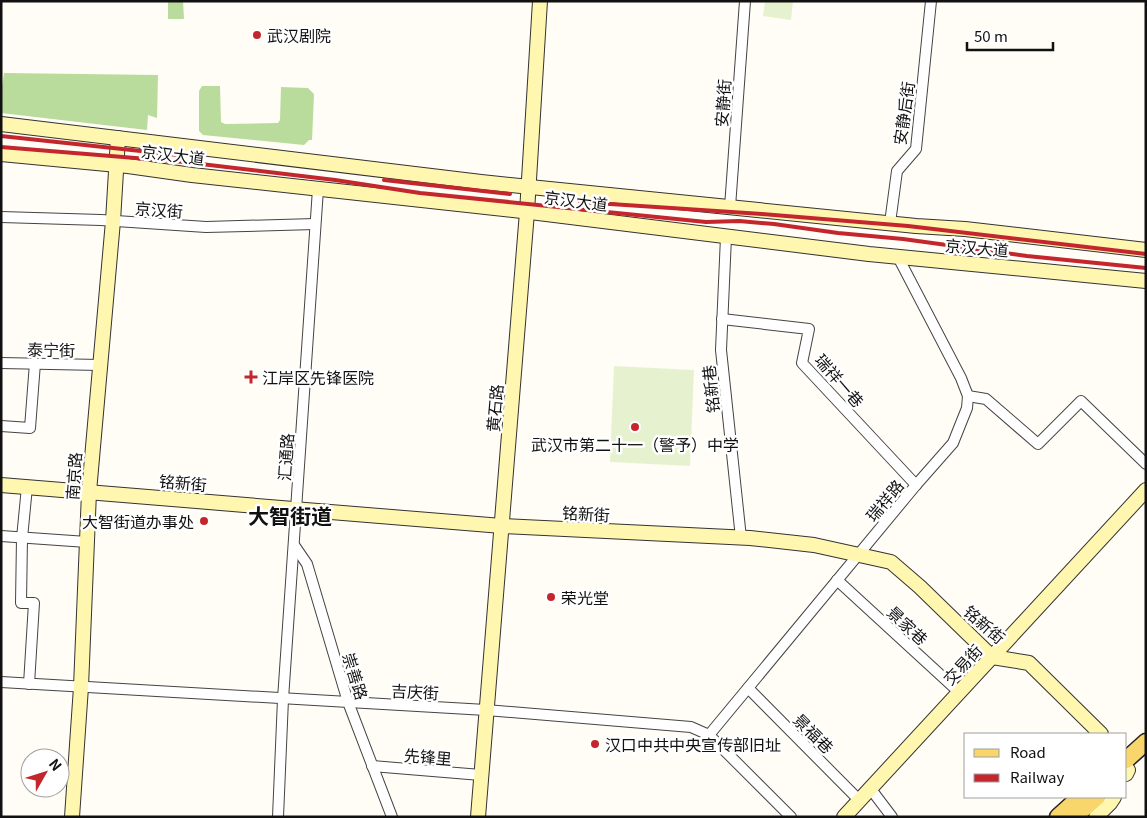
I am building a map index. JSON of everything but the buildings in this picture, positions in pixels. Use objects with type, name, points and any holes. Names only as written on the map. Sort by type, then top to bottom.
[{"type":"main road","points":[[1127,765],[1146,742]]},
{"type":"main road","points":[[1127,766],[1146,756]]},
{"type":"main road","points":[[1058,817],[1078,798]]},
{"type":"main road","points":[[1074,817],[1096,798]]},
{"type":"street","name":"黄石路","points":[[478,817],[527,212],[540,1]]},
{"type":"street","name":"安静街","points":[[730,207],[745,1]]},
{"type":"street","name":"安静后街","points":[[890,223],[897,171],[916,149],[931,1]]},
{"type":"street","name":"京汉大道","points":[[1,124],[471,181],[965,229],[1146,250]]},
{"type":"street","name":"南京路","points":[[72,817],[81,687],[89,492],[113,221],[118,138]]},
{"type":"street","name":"京汉大道","points":[[1,154],[117,165],[527,212],[898,257],[1146,281]]},
{"type":"street","name":"汇通路","points":[[278,817],[283,699],[318,189]]},
{"type":"street","name":"京汉街","points":[[1,217],[206,227],[315,224]]},
{"type":"street","name":"铭新巷","points":[[726,237],[721,350],[741,538]]},
{"type":"street","points":[[898,257],[961,378],[968,396],[986,399],[1038,444],[1081,401],[1146,464]]},
{"type":"street","name":"瑞祥一巷","points":[[722,319],[808,329],[802,363],[916,485]]},
{"type":"street","name":"泰宁街","points":[[1,363],[100,365]]},
{"type":"street","points":[[1,426],[30,428],[35,363]]},
{"type":"street","name":"瑞祥路","points":[[708,735],[916,485],[954,443],[967,408],[968,396]]},
{"type":"street","name":"铭新街","points":[[1,485],[502,526],[741,538],[814,545],[891,562],[920,587],[992,657],[1029,663],[1100,733]]},
{"type":"street","points":[[27,487],[22,538],[21,603],[34,603],[29,684]]},
{"type":"street","name":"交易街","points":[[844,817],[1146,490]]},
{"type":"street","points":[[1,536],[87,542]]},
{"type":"street","name":"崇善路","points":[[294,545],[307,564],[348,702],[392,817]]},
{"type":"street","name":"景家巷","points":[[837,580],[959,692]]},
{"type":"street","name":"吉庆街","points":[[1,682],[486,710],[691,727],[708,735],[791,817]]},
{"type":"street","name":"景福巷","points":[[748,688],[859,800]]},
{"type":"street","name":"先锋里","points":[[372,766],[481,775]]},
{"type":"street","points":[[870,788],[892,817]]},
{"type":"street","points":[[1052,817],[1078,798]]},
{"type":"street","points":[[1096,817],[1113,798]]},
{"type":"green space","points":[[168,1],[183,1],[184,19],[168,19]]},
{"type":"green space","points":[[765,1],[793,1],[791,20],[763,16]]},
{"type":"green space","points":[[4,73],[158,75],[157,118],[148,115],[147,130],[1,113]]},
{"type":"green space","points":[[202,86],[220,86],[221,122],[225,124],[278,123],[280,120],[281,87],[308,88],[314,94],[312,140],[309,140],[304,145],[203,135],[199,131],[199,91]]},
{"type":"green space","points":[[614,366],[694,370],[690,466],[610,462]]},
{"type":"railway","points":[[1,136],[178,155]]},
{"type":"railway","points":[[1,147],[184,162],[335,180],[420,193],[706,222],[739,221],[774,224],[1027,256],[1146,268]]},
{"type":"railway","points":[[384,180],[510,194]]},
{"type":"railway","points":[[580,202],[908,226],[1146,254]]},
{"type":"place","name":"武汉剧院","points":[[257,35]]},
{"type":"place","name":"江岸区先锋医院","points":[[251,377]]},
{"type":"place","name":"武汉市第二十一（警予）中学","points":[[635,427]]},
{"type":"place","name":"大智街道办事处","points":[[204,521]]},
{"type":"place","name":"荣光堂","points":[[551,597]]},
{"type":"place","name":"汉口中共中央宣传部旧址","points":[[595,744]]},
{"type":"district","name":"大智街道","points":[[290,515]]}]
